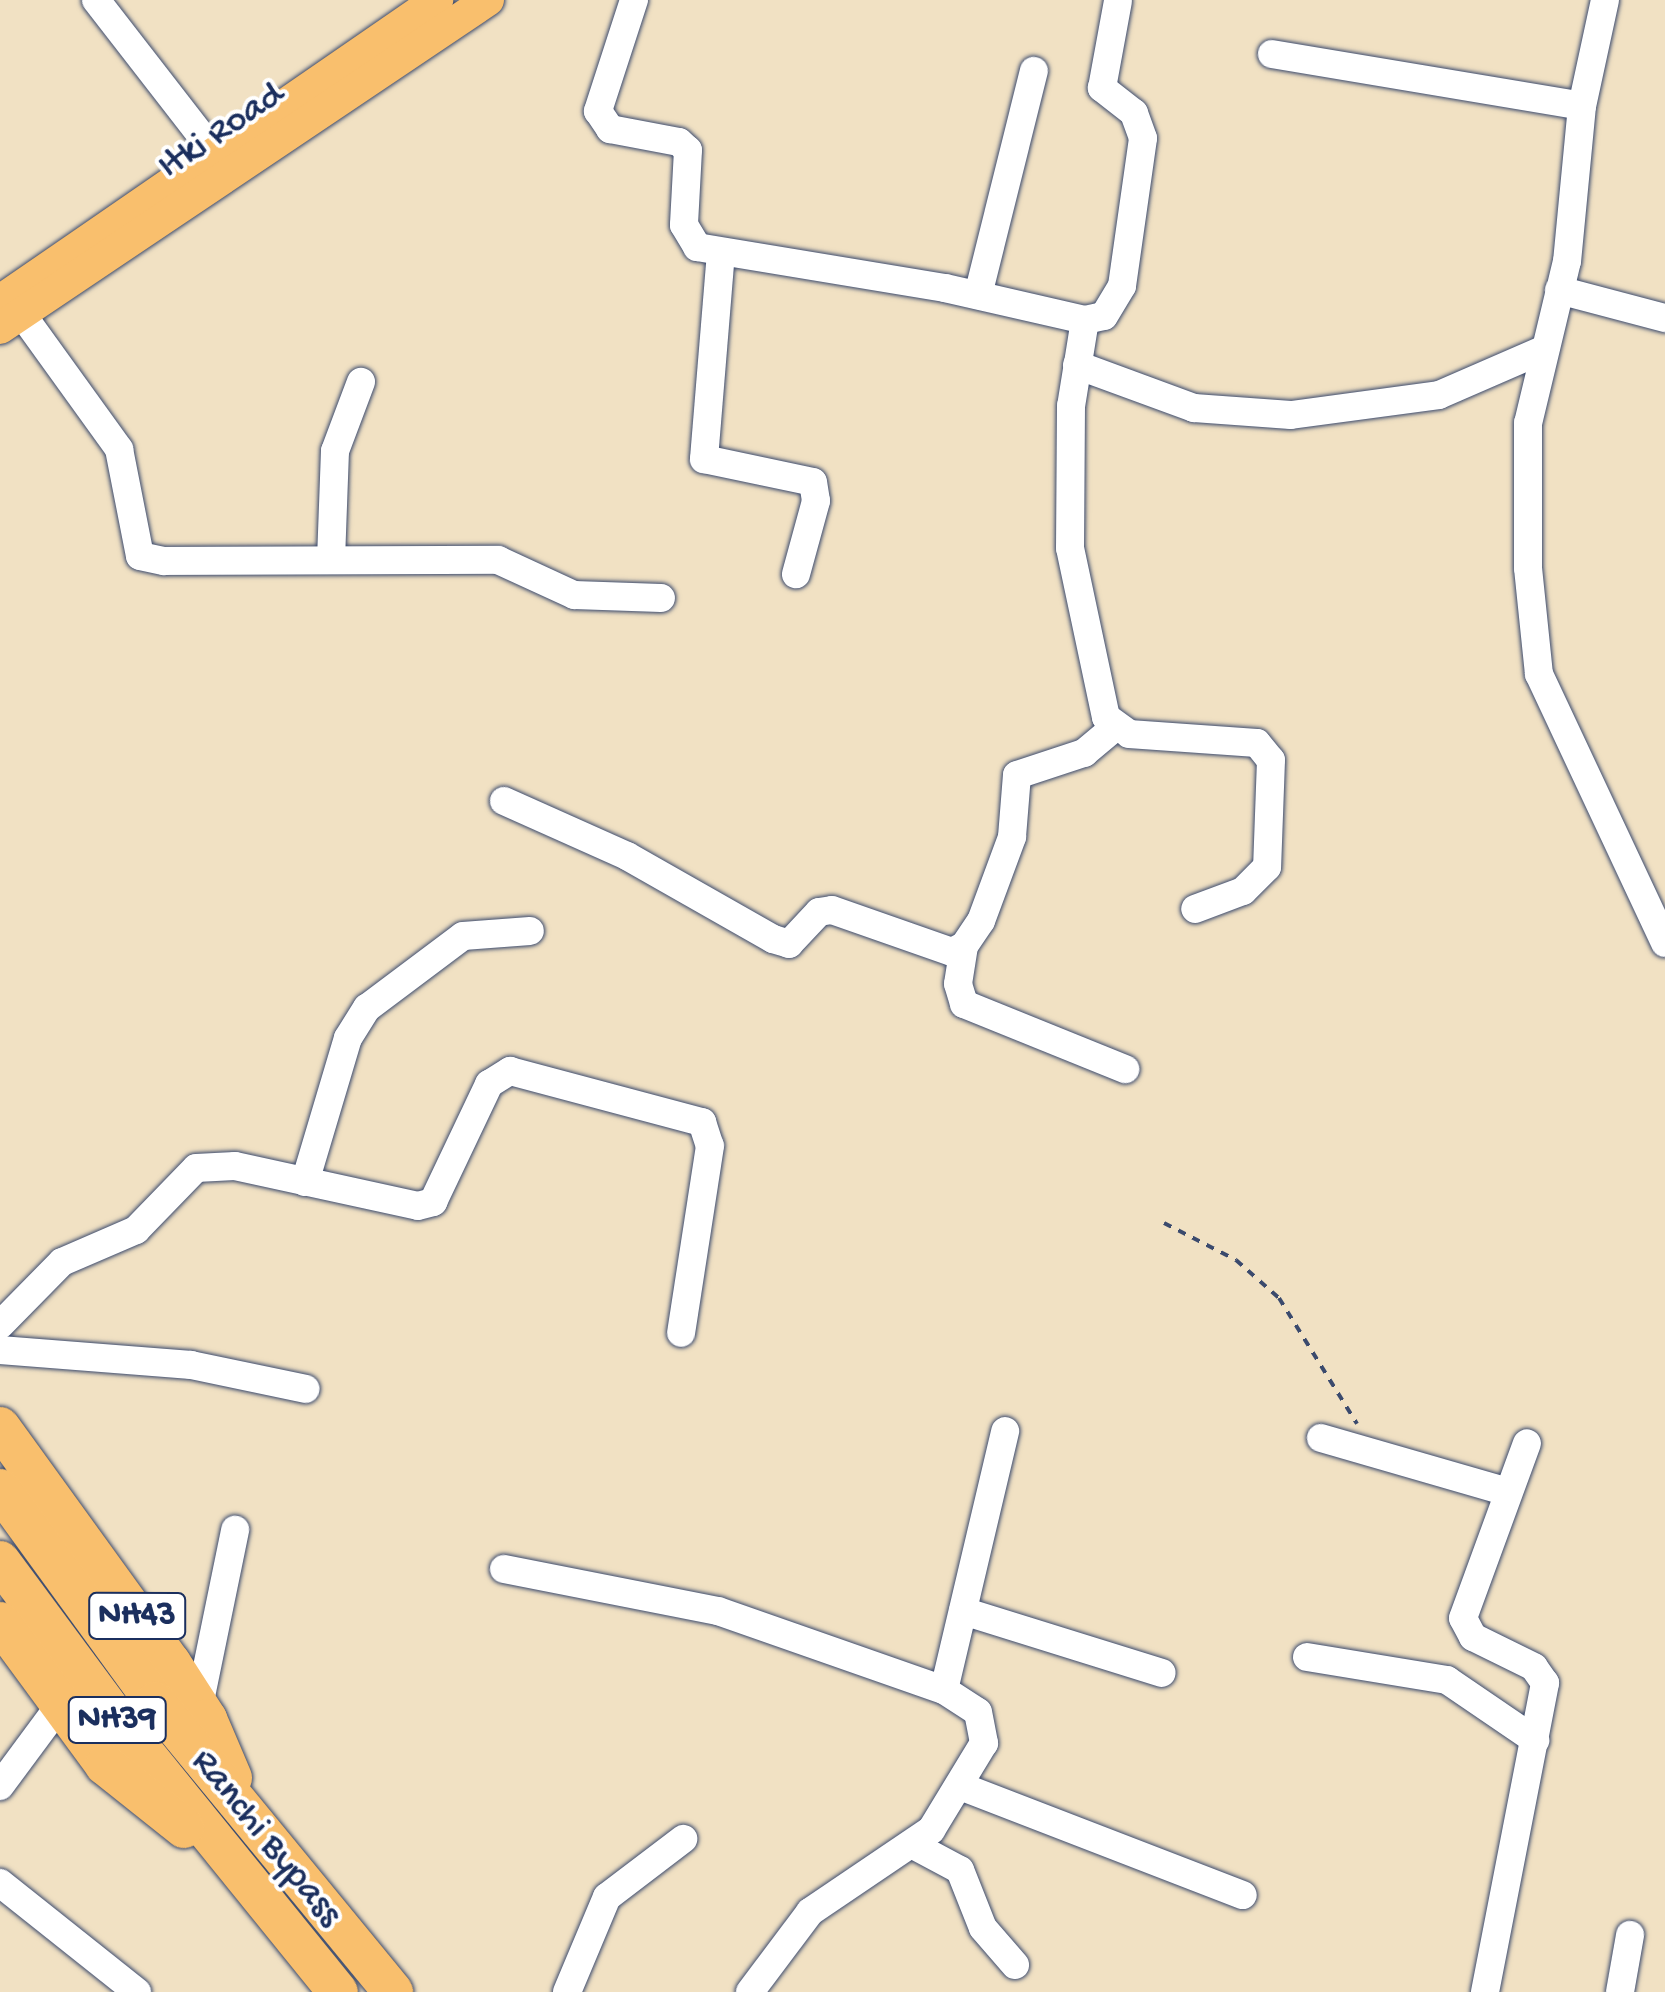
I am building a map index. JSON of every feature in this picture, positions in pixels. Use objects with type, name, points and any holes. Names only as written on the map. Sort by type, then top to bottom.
[{"type":"highway","name":"NH43","points":[[0,1427],[199,1706],[248,1819]]},
{"type":"highway","name":"Ranchi Bypass","points":[[0,1489],[248,1819],[392,1992]]},
{"type":"highway","name":"Ranchi Bypass","points":[[0,1560],[338,1992]]},
{"type":"highway","points":[[0,1622],[105,1766],[242,1874]]},
{"type":"main road","points":[[7,314],[213,151],[436,0]]},
{"type":"main road","name":"Itki Road","points":[[7,314],[488,0]]},
{"type":"street","points":[[96,0],[213,151]]},
{"type":"street","points":[[634,0],[598,111],[601,122],[680,142],[688,150],[687,239],[721,252],[978,296],[1086,320],[1104,316],[1122,286],[1143,138],[1134,113],[1102,88],[1118,0]]},
{"type":"street","points":[[1605,0],[1582,106],[1559,290],[1524,474],[1536,659],[1665,943]]},
{"type":"street","points":[[1272,54],[1582,106]]},
{"type":"street","points":[[978,296],[1034,71]]},
{"type":"street","points":[[721,252],[704,459],[813,482],[816,501],[796,574]]},
{"type":"street","points":[[1559,290],[1665,318]]},
{"type":"street","points":[[7,314],[119,449],[140,556],[498,560],[574,595],[661,598]]},
{"type":"street","points":[[1086,320],[1077,364],[1070,548],[1102,703],[1114,728],[1129,734],[1257,743],[1268,751],[1267,867],[1243,891],[1195,909]]},
{"type":"street","points":[[1077,364],[1194,408],[1290,416],[1439,395],[1546,348]]},
{"type":"street","points":[[332,560],[335,451],[361,382]]},
{"type":"street","points":[[1114,728],[1084,752],[1017,775],[1012,837],[982,921],[964,946],[958,984],[964,1004],[1124,1070]]},
{"type":"street","points":[[504,800],[627,856],[773,940],[789,944],[819,912],[832,910],[936,951],[964,946]]},
{"type":"street","points":[[305,1182],[348,1038],[367,1008],[463,936],[530,931]]},
{"type":"street","points":[[0,1325],[62,1262],[136,1230],[196,1168],[234,1166],[418,1206],[434,1202],[489,1084],[510,1071],[692,1115],[702,1122],[710,1146],[681,1333]]},
{"type":"street","points":[[0,1350],[191,1365],[306,1389]]},
{"type":"street","points":[[944,1690],[1006,1430]]},
{"type":"street","points":[[1321,1438],[1508,1492]]},
{"type":"street","points":[[1486,1992],[1544,1696],[1540,1674],[1473,1637],[1463,1618],[1527,1443]]},
{"type":"street","points":[[199,1706],[235,1530]]},
{"type":"street","points":[[504,1570],[688,1602],[944,1690],[967,1702],[985,1726],[984,1743],[960,1786],[915,1846],[810,1912],[750,1992]]},
{"type":"street","points":[[962,1611],[1162,1673]]},
{"type":"street","points":[[1306,1656],[1447,1680],[1535,1740]]},
{"type":"street","points":[[0,1786],[60,1705]]},
{"type":"street","points":[[960,1786],[1243,1895]]},
{"type":"street","points":[[567,1992],[607,1897],[683,1839]]},
{"type":"street","points":[[915,1846],[960,1870],[983,1928],[1016,1965]]},
{"type":"street","points":[[0,1883],[138,1992]]},
{"type":"street","points":[[1620,1992],[1630,1935]]},
{"type":"path","points":[[1164,1224],[1236,1260],[1279,1298],[1374,1454]]}]
